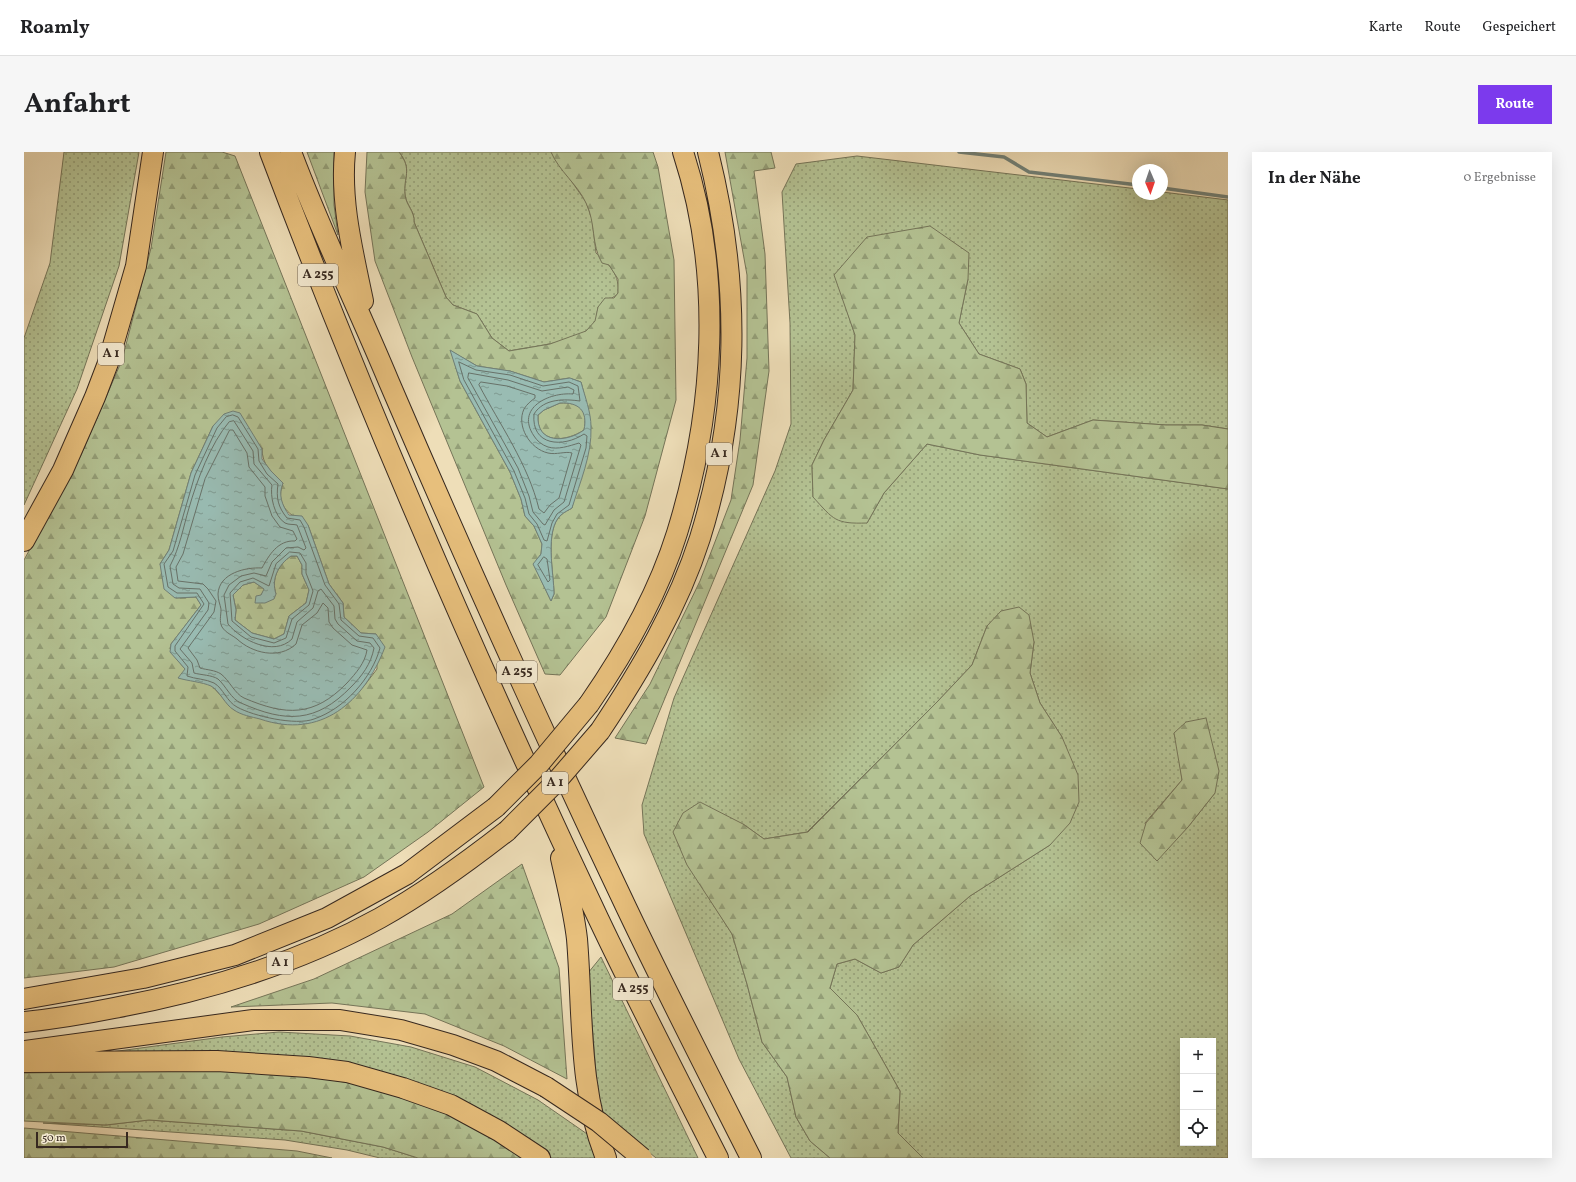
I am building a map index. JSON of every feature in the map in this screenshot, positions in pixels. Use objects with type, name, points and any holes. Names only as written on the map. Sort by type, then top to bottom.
[{"type":"highway","name":"A 1","points":[[24,541],[63,470],[108,363],[136,266],[153,152]]},
{"type":"highway","name":"A 255","points":[[270,152],[364,391],[425,534],[552,819],[600,922],[718,1158]]},
{"type":"highway","name":"A 255","points":[[291,152],[311,204],[370,336],[449,522],[545,733],[628,911],[751,1158]]},
{"type":"highway","points":[[345,152],[344,168],[346,211],[370,336]]},
{"type":"highway","points":[[24,999],[143,978],[235,955],[320,921],[407,874],[496,807],[540,764],[589,704],[624,649],[655,589],[677,534],[700,438],[708,380],[710,300],[704,246],[697,205],[683,152]]},
{"type":"highway","name":"A 1","points":[[24,1022],[148,1002],[203,988],[258,971],[339,939],[419,895],[464,865],[506,831],[555,783],[600,731],[651,650],[677,596],[700,539],[723,438],[730,380],[732,301],[726,241],[708,152]]},
{"type":"highway","points":[[552,819],[572,908],[576,938],[585,1073],[594,1119],[606,1158]]},
{"type":"highway","points":[[24,1050],[253,1020],[340,1020],[401,1030],[453,1045],[496,1061],[546,1087],[599,1122],[642,1158]]},
{"type":"highway","points":[[24,1062],[218,1061],[347,1072],[403,1088],[451,1105],[499,1131],[540,1158]]},
{"type":"green space","points":[[64,152],[139,152],[119,266],[77,389],[24,505],[24,338],[50,263]]},
{"type":"green space","points":[[166,152],[222,152],[235,156],[484,787],[428,832],[364,877],[259,924],[114,967],[24,978],[24,560],[81,455],[122,360],[151,248]],"holes":[[[213,426],[262,448],[265,464],[283,483],[281,491],[282,504],[285,509],[308,525],[329,584],[343,603],[344,617],[361,633],[376,634],[377,669],[364,686],[346,705],[234,710],[212,686],[185,669],[171,652],[171,644],[201,605],[196,597],[176,598],[160,564],[169,550],[191,473]]]},
{"type":"green space","points":[[307,152],[334,152],[334,205],[338,235]]},
{"type":"green space","points":[[367,152],[399,152],[406,164],[407,169],[405,189],[406,199],[413,215],[414,222],[446,297],[453,305],[477,314],[492,338],[509,351],[550,344],[586,331],[595,321],[598,307],[605,298],[614,298],[618,293],[618,279],[609,265],[602,263],[596,249],[591,218],[583,196],[554,159],[551,152],[653,152],[658,167],[674,260],[676,400],[645,516],[606,617],[560,675],[545,674],[506,585],[412,357],[375,261],[365,192]],"holes":[[[451,351],[477,366],[510,371],[544,382],[569,378],[581,382],[589,413],[572,508],[561,515],[556,522],[553,531],[551,553],[554,594],[551,601],[534,565],[541,554],[542,544],[534,526],[525,516],[521,499],[510,472],[460,381]]]},
{"type":"green space","points":[[399,152],[551,152],[586,202],[592,219],[596,253],[610,266],[616,276],[618,294],[598,307],[596,320],[590,328],[581,334],[570,339],[509,351],[492,338],[477,314],[453,305],[446,297],[414,222],[413,215],[406,199],[405,189],[407,169],[406,164]]},
{"type":"green space","points":[[725,152],[771,152],[775,168],[754,171],[765,254],[769,371],[753,485],[646,744],[615,738],[650,684],[700,581],[731,500],[740,440],[747,358],[747,275]]},
{"type":"green space","points":[[857,156],[1132,188],[1132,200],[1168,200],[1168,193],[1228,200],[1228,429],[1202,425],[1166,425],[1093,420],[1047,437],[1027,423],[1026,384],[1020,369],[979,354],[959,323],[968,279],[835,275],[855,335],[853,390],[824,440],[812,465],[813,497],[867,523],[884,493],[927,444],[980,455],[1228,489],[1228,1158],[923,1158],[898,1133],[900,1091],[857,1015],[830,988],[837,964],[855,959],[881,973],[899,967],[913,945],[970,896],[1050,845],[1062,737],[1040,703],[1030,673],[1034,642],[987,626],[972,665],[807,832],[764,839],[743,824],[711,901],[732,934],[762,1042],[787,1077],[796,1117],[810,1141],[830,1158],[791,1158],[739,1059],[644,834],[642,805],[674,698],[775,471],[791,424],[790,323],[782,192],[796,164]],"holes":[[[1180,764],[1215,793],[1188,827],[1156,860],[1145,823],[1182,780]]]},
{"type":"green space","points":[[930,226],[969,253],[968,279],[959,323],[979,354],[1020,369],[1026,384],[1027,423],[1047,437],[1093,420],[1166,425],[1202,425],[1228,429],[1228,489],[980,455],[927,444],[884,493],[867,523],[848,523],[831,516],[813,497],[812,465],[824,440],[853,390],[855,335],[834,275],[867,237]]},
{"type":"green space","points":[[560,403],[573,404],[581,409],[585,417],[584,430],[569,437],[561,438],[547,436],[542,432],[539,425],[538,415],[544,410]]},
{"type":"green space","points":[[291,556],[297,556],[302,565],[302,574],[309,590],[306,603],[289,616],[284,634],[274,639],[252,633],[235,620],[236,610],[233,595],[243,585],[254,582],[265,589],[261,595],[276,594],[274,583],[275,578],[279,568]]},
{"type":"green space","points":[[1019,607],[1029,615],[1034,642],[1030,673],[1040,703],[1062,737],[1078,775],[1079,802],[1070,823],[1050,845],[970,896],[913,945],[899,967],[881,973],[855,959],[837,964],[830,988],[857,1015],[900,1091],[898,1133],[923,1158],[830,1158],[810,1141],[796,1117],[787,1077],[762,1042],[732,934],[687,865],[673,832],[683,813],[700,802],[743,824],[764,839],[808,832],[972,665],[987,626],[1001,611]]},
{"type":"green space","points":[[1206,718],[1219,771],[1215,793],[1188,827],[1157,861],[1140,843],[1146,823],[1182,780],[1174,733],[1186,722]]},
{"type":"green space","points":[[522,864],[559,968],[567,1079],[504,1046],[425,1014],[332,1003],[231,1007],[314,979],[452,914]]},
{"type":"green space","points":[[601,957],[698,1158],[656,1158],[599,1110],[588,973]]},
{"type":"green space","points":[[279,1032],[350,1036],[411,1047],[475,1067],[538,1100],[590,1136],[598,1158],[552,1158],[514,1133],[405,1082],[74,1057],[222,1037]]},
{"type":"green space","points":[[219,1070],[313,1078],[382,1090],[421,1102],[452,1116],[498,1140],[527,1158],[418,1158],[383,1147],[301,1131],[149,1120],[106,1125],[24,1121],[24,1073]]},
{"type":"green space","points":[[149,1120],[301,1131],[383,1147],[418,1158],[380,1158],[347,1150],[285,1140],[43,1123],[106,1125]]},
{"type":"green space","points":[[24,1128],[297,1151],[332,1158],[24,1158]]},
{"type":"water","points":[[450,350],[477,366],[510,371],[544,382],[570,378],[581,382],[591,421],[590,448],[572,508],[561,515],[556,522],[553,531],[551,553],[554,594],[551,601],[533,564],[541,554],[542,544],[534,526],[525,516],[521,499],[510,472],[460,381]],"holes":[[[560,403],[567,403],[581,409],[585,418],[584,430],[561,439],[547,436],[539,425],[538,415],[544,410]]]},
{"type":"water","points":[[233,411],[240,413],[262,449],[262,459],[283,483],[281,496],[283,504],[289,515],[302,516],[308,525],[329,584],[343,603],[344,617],[361,633],[376,634],[385,647],[376,667],[365,684],[352,699],[338,712],[321,720],[302,724],[282,724],[247,716],[231,708],[211,686],[178,678],[185,669],[170,652],[171,644],[201,605],[196,597],[175,598],[164,589],[160,564],[169,550],[191,473],[213,426],[224,414]],"holes":[[[291,556],[297,556],[302,565],[302,574],[309,590],[306,603],[289,616],[284,634],[274,639],[252,633],[235,620],[236,610],[233,595],[243,585],[254,582],[264,589],[261,595],[256,596],[255,603],[265,603],[274,599],[276,594],[274,583],[279,568]]]},
{"type":"waterway","points":[[959,152],[1004,157],[1029,172],[1132,184]]},
{"type":"waterway","points":[[1168,189],[1228,197]]}]
